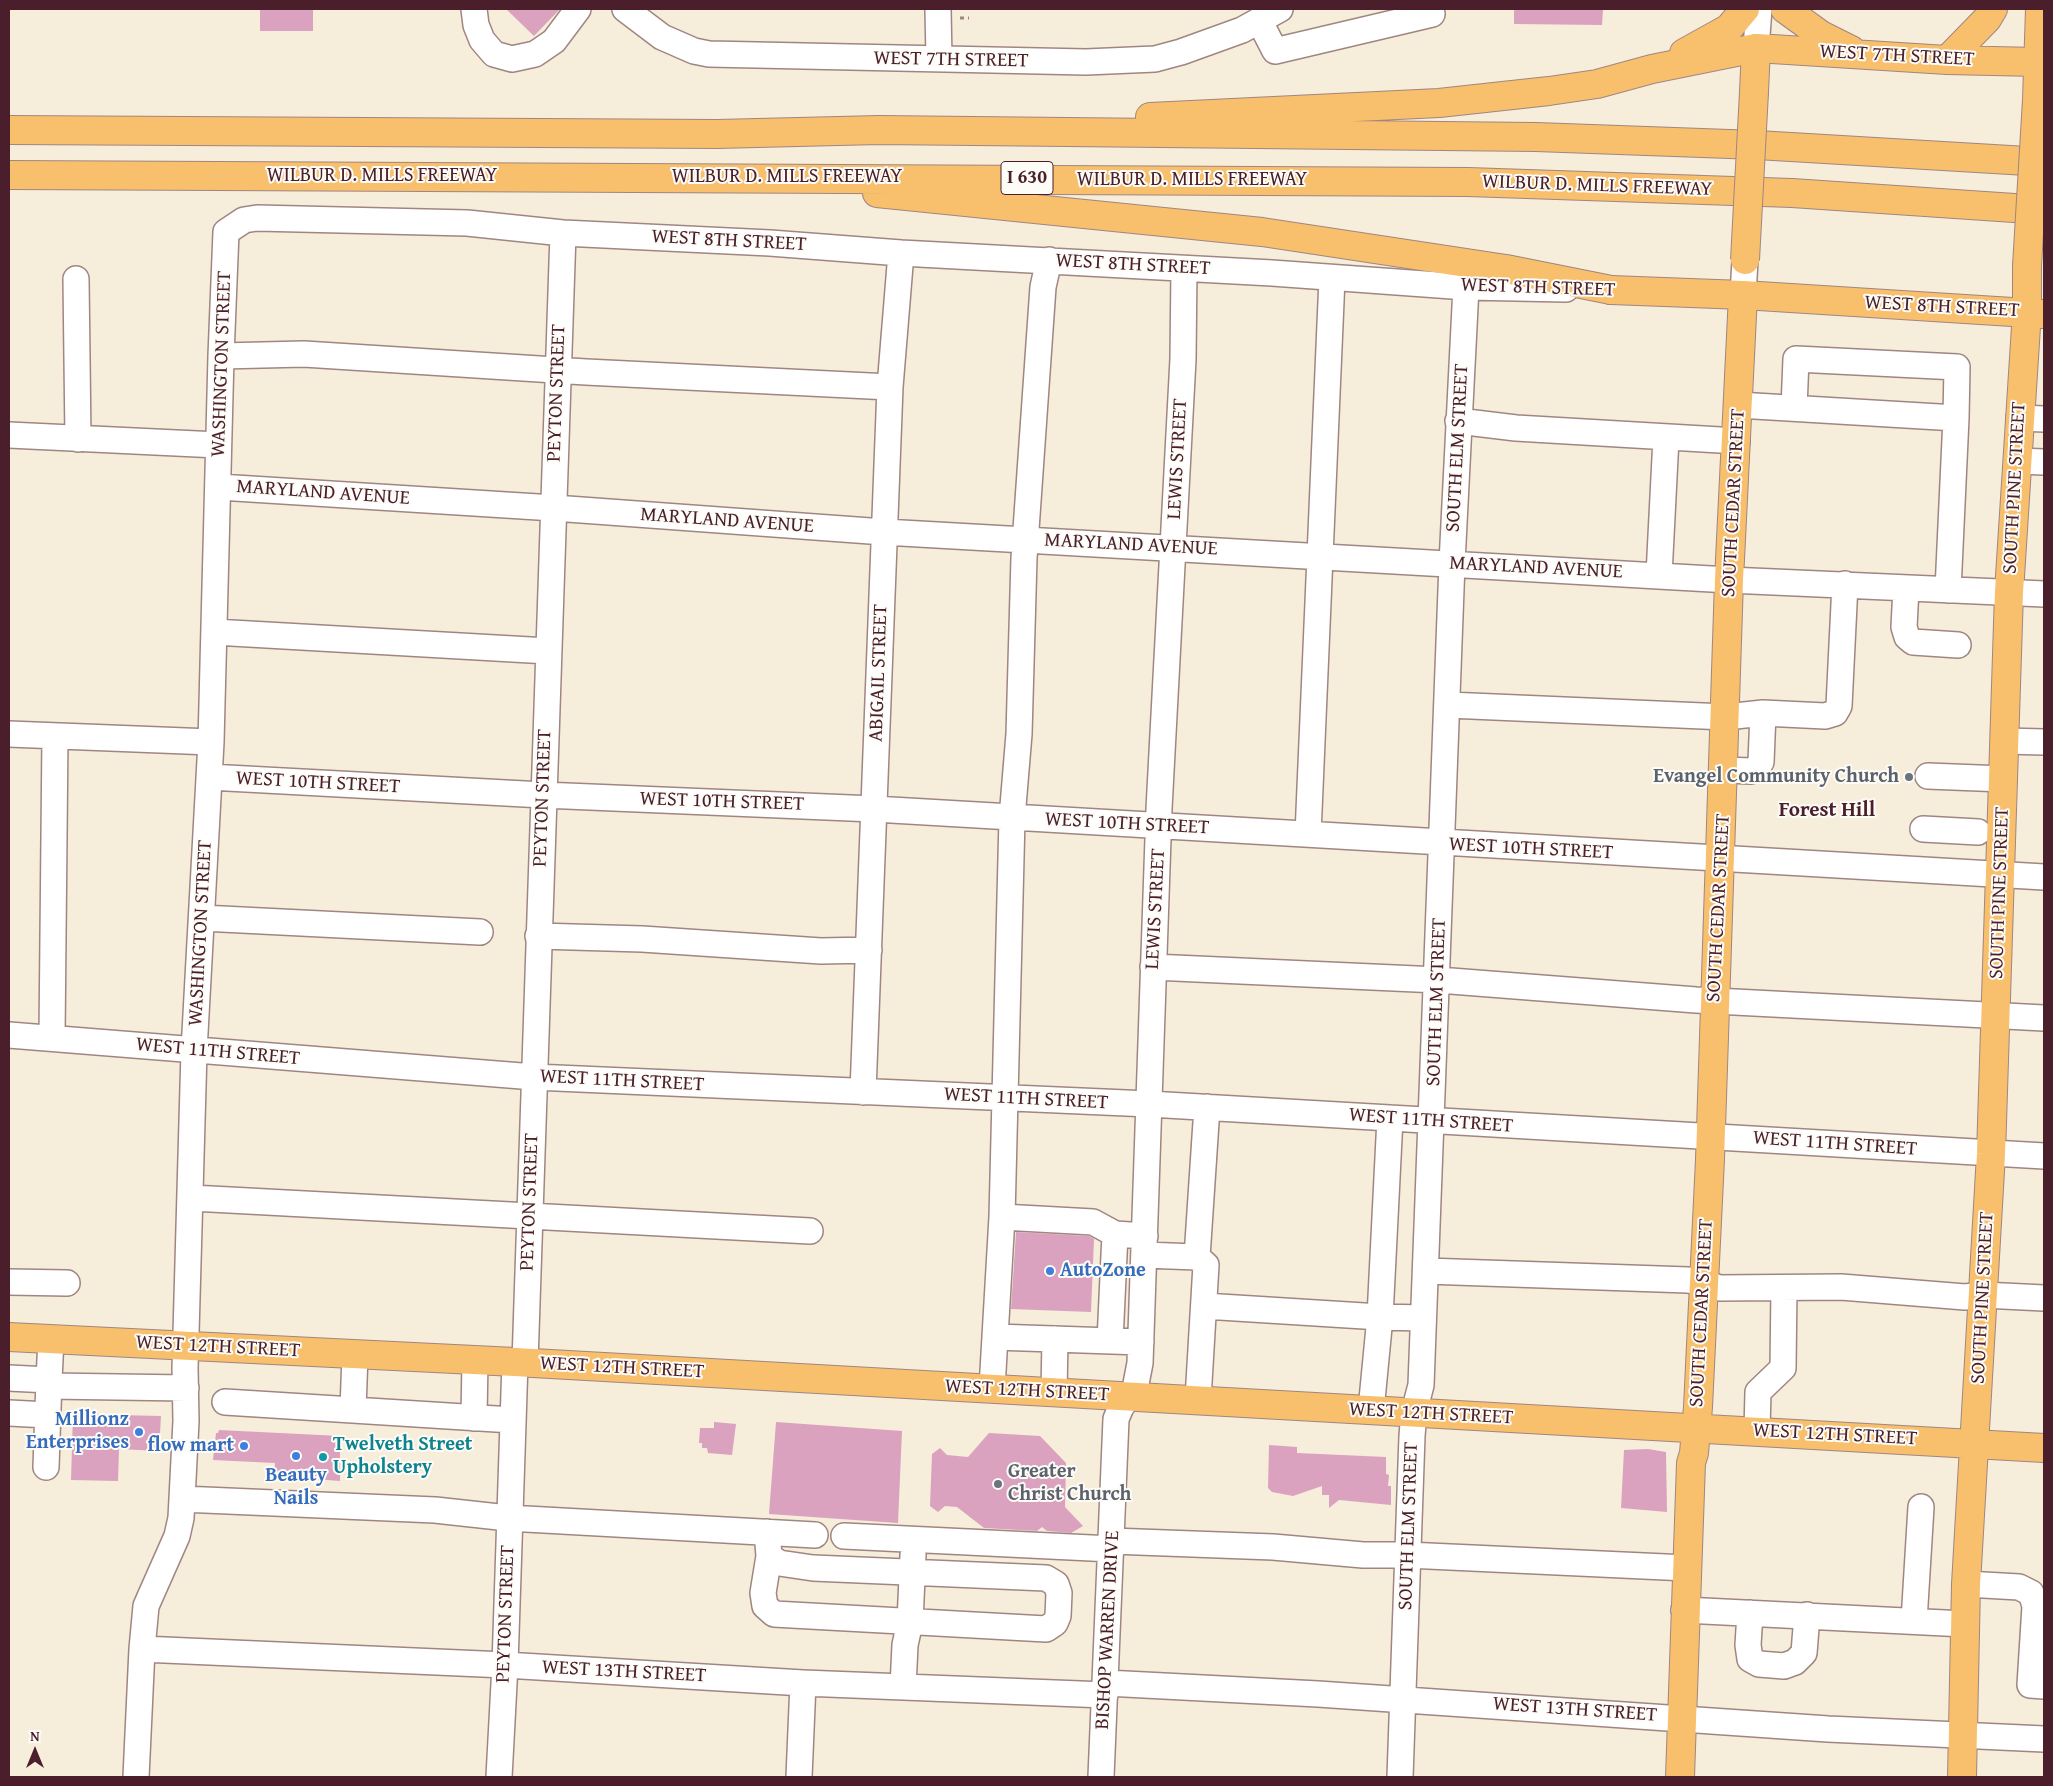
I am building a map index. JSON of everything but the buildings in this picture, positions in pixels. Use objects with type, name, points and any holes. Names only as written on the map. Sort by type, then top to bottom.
[{"type":"main road","points":[[880,130],[1439,103],[1549,91],[1597,84],[1652,69],[1729,28],[1745,9]]},
{"type":"main road","points":[[1784,9],[1821,35],[1859,54]]},
{"type":"main road","points":[[1947,60],[1987,19],[1993,9]]},
{"type":"main road","name":"SOUTH PINE STREET","points":[[1962,1777],[1966,1584],[1991,1154],[2006,740],[2009,592],[2016,461],[2032,419],[2035,312],[2027,266],[2041,62],[2040,9]]},
{"type":"main road","name":"WEST 7TH STREET","points":[[1652,69],[1756,48],[1947,60],[2041,62]]},
{"type":"main road","name":"SOUTH CEDAR STREET","points":[[1745,260],[1756,48]]},
{"type":"main road","name":"I 630","points":[[9,130],[708,134],[880,130],[1642,140],[2044,162]]},
{"type":"main road","name":"WILBUR D. MILLS FREEWAY","points":[[9,175],[1468,182],[1792,193],[2044,210]]},
{"type":"main road","points":[[712,177],[1262,232],[1506,269],[1612,290]]},
{"type":"main road","name":"WEST 8TH STREET","points":[[1612,290],[1743,295],[2035,312]]},
{"type":"main road","name":"SOUTH CEDAR STREET","points":[[1680,1777],[1684,1610],[1691,1464],[1696,1427],[1704,1282],[1721,860],[1729,580],[1743,295]]},
{"type":"main road","name":"WEST 12TH STREET","points":[[9,1337],[520,1362],[1129,1397],[1198,1399],[1540,1420],[1757,1430],[2044,1448]]},
{"type":"street","points":[[474,9],[476,25],[482,40],[494,54],[512,58],[535,54],[554,41],[578,9]]},
{"type":"street","name":"WEST 7TH STREET","points":[[625,9],[662,37],[694,51],[709,54],[1086,62],[1155,58],[1208,43],[1270,15]]},
{"type":"street","points":[[938,9],[939,60]]},
{"type":"street","points":[[1270,15],[1275,51],[1432,14],[1431,9]]},
{"type":"street","name":"SOUTH CEDAR STREET","points":[[1756,48],[1759,9]]},
{"type":"street","name":"WEST 8TH STREET","points":[[226,232],[244,220],[266,218],[467,223],[563,233],[770,243],[901,253],[1049,260],[1466,287],[1612,290]]},
{"type":"street","name":"WASHINGTON STREET","points":[[136,1777],[146,1606],[177,1536],[182,1499],[192,1198],[194,1051],[211,742],[219,487],[220,356],[226,232]]},
{"type":"street","name":"PEYTON STREET","points":[[499,1777],[505,1665],[512,1420],[520,1362],[530,1217],[542,795],[563,233]]},
{"type":"street","name":"ABIGAIL STREET","points":[[863,1092],[890,387],[901,253]]},
{"type":"street","points":[[992,1388],[1007,1097],[1012,818],[1018,734],[1026,539],[1043,287],[1049,260]]},
{"type":"street","name":"SOUTH CEDAR STREET","points":[[1743,295],[1745,260]]},
{"type":"street","name":"LEWIS STREET","points":[[1129,1397],[1135,1389],[1141,1342],[1153,968],[1183,359],[1184,269]]},
{"type":"street","points":[[1308,834],[1332,278]]},
{"type":"street","points":[[76,279],[78,439]]},
{"type":"street","name":"SOUTH ELM STREET","points":[[1400,1777],[1407,1555],[1414,1412],[1421,1385],[1438,980],[1452,563],[1466,287]]},
{"type":"street","points":[[220,356],[304,354],[586,372],[890,387]]},
{"type":"street","points":[[1794,408],[1796,359],[1957,367],[1948,590]]},
{"type":"street","points":[[1738,405],[1956,418]]},
{"type":"street","points":[[1458,421],[1516,428],[1737,441]]},
{"type":"street","points":[[9,435],[218,445]]},
{"type":"street","points":[[1659,575],[1666,438]]},
{"type":"street","points":[[2016,461],[2044,462]]},
{"type":"street","name":"MARYLAND AVENUE","points":[[219,487],[554,508],[884,532],[1729,580],[2044,594]]},
{"type":"street","points":[[1448,705],[1726,717],[1763,713],[1825,716],[1835,713],[1839,706],[1846,584]]},
{"type":"street","points":[[1906,588],[1904,627],[1907,637],[1913,642],[1958,645]]},
{"type":"street","points":[[214,632],[548,651]]},
{"type":"street","points":[[1724,770],[1751,772],[1758,768],[1761,762],[1763,713]]},
{"type":"street","points":[[9,734],[211,742]]},
{"type":"street","points":[[52,1037],[55,736]]},
{"type":"street","points":[[2006,740],[2044,742]]},
{"type":"street","points":[[1928,776],[2004,779]]},
{"type":"street","name":"WEST 10TH STREET","points":[[209,777],[542,795],[874,809],[1308,834],[1442,844],[2044,877]]},
{"type":"street","points":[[1923,829],[1978,832]]},
{"type":"street","points":[[1950,872],[1952,831]]},
{"type":"street","points":[[202,918],[480,932]]},
{"type":"street","points":[[538,936],[642,939],[821,951],[869,950]]},
{"type":"street","points":[[1153,968],[1438,980],[1714,1001],[2044,1018]]},
{"type":"street","name":"WEST 11TH STREET","points":[[9,1035],[534,1077],[1149,1104],[1432,1122],[2044,1156]]},
{"type":"street","points":[[1197,1257],[1207,1108]]},
{"type":"street","points":[[1371,1410],[1380,1317],[1390,1118]]},
{"type":"street","points":[[192,1198],[810,1231]]},
{"type":"street","points":[[1002,1216],[1093,1222],[1115,1234],[1145,1245],[1197,1257],[1206,1265],[1198,1399]]},
{"type":"street","points":[[1110,1341],[1115,1234]]},
{"type":"street","points":[[1426,1271],[1704,1282],[1719,1288],[1841,1287],[1965,1297],[1983,1295],[2044,1298]]},
{"type":"street","points":[[9,1282],[67,1283]]},
{"type":"street","points":[[1757,1430],[1758,1392],[1783,1368],[1784,1288]]},
{"type":"street","points":[[1204,1306],[1423,1318]]},
{"type":"street","points":[[995,1337],[1141,1342]]},
{"type":"street","points":[[46,1467],[51,1339]]},
{"type":"street","points":[[1054,1392],[1056,1339]]},
{"type":"street","points":[[353,1410],[355,1354]]},
{"type":"street","points":[[474,1418],[475,1360]]},
{"type":"street","points":[[9,1378],[49,1383],[186,1388]]},
{"type":"street","name":"BISHOP WARREN DRIVE","points":[[1101,1777],[1116,1419],[1121,1407],[1129,1397]]},
{"type":"street","points":[[225,1402],[512,1420]]},
{"type":"street","points":[[9,1413],[48,1415]]},
{"type":"street","points":[[182,1499],[435,1510],[768,1544],[815,1535]]},
{"type":"street","points":[[1914,1621],[1920,1507]]},
{"type":"street","points":[[844,1536],[1112,1545],[1274,1547],[1363,1555],[1407,1555],[1686,1568]]},
{"type":"street","points":[[903,1687],[905,1645],[910,1622],[913,1539]]},
{"type":"street","points":[[768,1544],[779,1563],[813,1568],[1046,1578],[1056,1584],[1058,1616],[1056,1623],[1046,1629],[774,1614],[765,1606],[763,1593],[768,1544]]},
{"type":"street","points":[[1966,1584],[2019,1587],[2031,1593],[2035,1606],[2030,1685],[2044,1686]]},
{"type":"street","points":[[1684,1610],[1965,1624]]},
{"type":"street","points":[[1750,1613],[1748,1645],[1750,1659],[1759,1664],[1784,1666],[1795,1662],[1804,1653],[1807,1615]]},
{"type":"street","name":"WEST 13TH STREET","points":[[142,1649],[505,1665],[803,1683],[903,1687],[1106,1689],[1402,1700],[1964,1736],[2044,1739]]},
{"type":"street","points":[[799,1777],[803,1683]]},
{"type":"place","name":"Evangel Community Church","points":[[1909,777]]},
{"type":"place","name":"AutoZone","points":[[1050,1271]]},
{"type":"place","name":"Millionz Enterprises","points":[[139,1432]]},
{"type":"place","name":"flow mart","points":[[244,1446]]},
{"type":"place","name":"Beauty Nails","points":[[296,1456]]},
{"type":"place","name":"Twelveth Street Upholstery","points":[[323,1457]]},
{"type":"place","name":"Greater Christ Church","points":[[998,1484]]},
{"type":"district","name":"Forest Hill","points":[[1827,811]]}]
